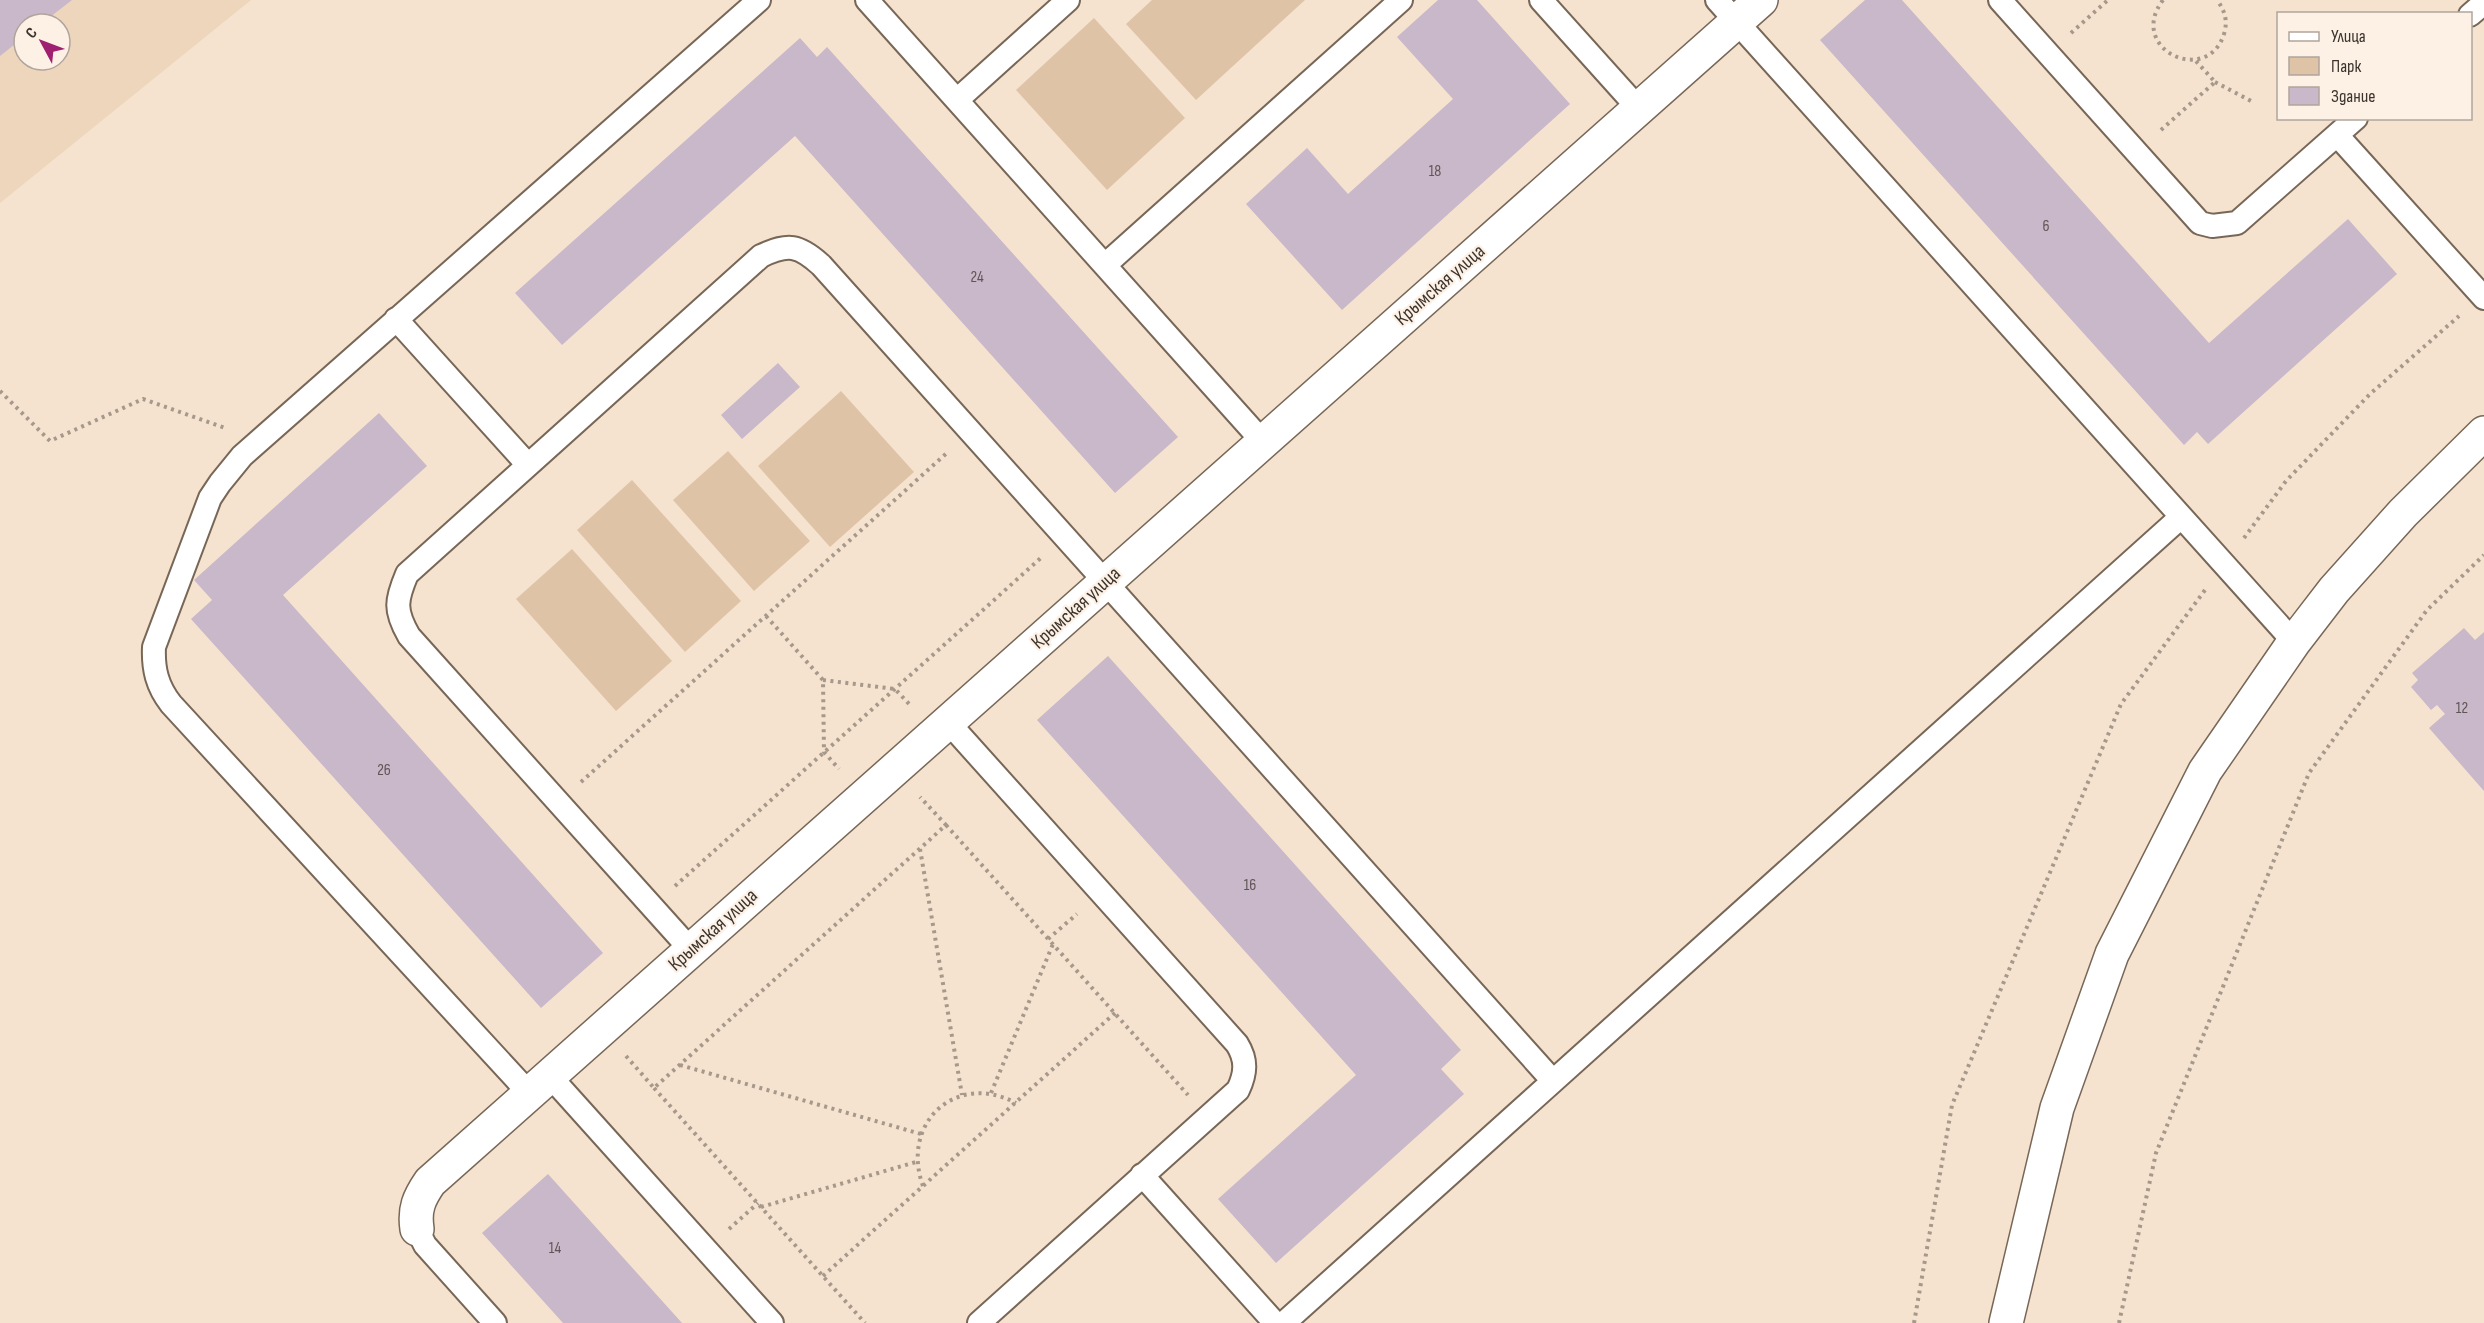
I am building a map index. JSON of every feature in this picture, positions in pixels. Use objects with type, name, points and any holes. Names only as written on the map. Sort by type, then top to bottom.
[{"type":"street","name":"Крымская улица","points":[[417,1229],[415,1214],[418,1199],[430,1182],[1639,109],[1727,11],[1761,0]]},
{"type":"street","points":[[2006,1323],[2057,1108],[2112,954],[2205,771],[2294,642],[2334,590],[2403,513],[2484,433]]},
{"type":"lane","points":[[759,0],[396,319],[229,470],[210,498],[154,646],[153,664],[157,680],[171,704],[772,1323]]},
{"type":"lane","points":[[867,0],[1263,442]]},
{"type":"lane","points":[[957,100],[1068,0]]},
{"type":"lane","points":[[1106,265],[1401,0]]},
{"type":"lane","points":[[1541,0],[1639,109]]},
{"type":"lane","points":[[2000,0],[2200,223],[2223,226],[2236,223],[2354,120]]},
{"type":"lane","points":[[2472,13],[2484,3]]},
{"type":"lane","points":[[1727,11],[2294,642]]},
{"type":"lane","points":[[2337,135],[2483,297]]},
{"type":"lane","points":[[691,950],[409,636],[400,621],[397,608],[398,594],[407,574],[761,256],[779,247],[794,247],[807,253],[821,265],[1553,1081]]},
{"type":"lane","points":[[396,319],[528,465]]},
{"type":"lane","points":[[1284,1323],[2181,517]]},
{"type":"lane","points":[[942,728],[1101,892],[1237,1044],[1243,1054],[1244,1077],[1238,1090],[1142,1175],[987,1320]]},
{"type":"lane","points":[[1142,1175],[1275,1323]]},
{"type":"lane","points":[[417,1229],[425,1245],[495,1323]]},
{"type":"path","points":[[2048,54],[2108,0]]},
{"type":"path","points":[[2163,0],[2155,10],[2153,30],[2160,47],[2176,58],[2195,60],[2211,54],[2221,42],[2226,26],[2224,10],[2217,0]]},
{"type":"path","points":[[2195,60],[2215,82],[2253,102]]},
{"type":"path","points":[[2136,152],[2215,82]]},
{"type":"path","points":[[1914,1323],[1952,1105],[2121,704],[2286,481],[2370,394],[2483,297]]},
{"type":"path","points":[[0,391],[50,441],[143,399],[259,441]]},
{"type":"path","points":[[558,802],[970,432]]},
{"type":"path","points":[[652,907],[1065,537]]},
{"type":"path","points":[[2119,1323],[2156,1153],[2309,773],[2427,610],[2484,555]]},
{"type":"path","points":[[766,616],[823,680],[824,752],[864,796]]},
{"type":"path","points":[[823,680],[895,688],[942,728]]},
{"type":"path","points":[[895,769],[1208,1117]]},
{"type":"path","points":[[654,1088],[946,825]]},
{"type":"path","points":[[920,849],[962,1095]]},
{"type":"path","points":[[1048,939],[1101,892]]},
{"type":"path","points":[[991,1093],[1053,944]]},
{"type":"path","points":[[823,1276],[1115,1013]]},
{"type":"path","points":[[601,1029],[865,1323]]},
{"type":"path","points":[[680,1064],[921,1134]]},
{"type":"path","points":[[923,1186],[916,1162],[921,1134],[937,1110],[962,1095],[991,1093],[1016,1103]]},
{"type":"path","points":[[761,1207],[916,1162]]},
{"type":"shaded area","points":[[0,0],[251,0],[0,203]]},
{"type":"green space","points":[[1152,0],[1305,0],[1196,100],[1126,24]]},
{"type":"green space","points":[[1094,18],[1185,118],[1107,190],[1016,90]]},
{"type":"green space","points":[[841,391],[914,472],[830,547],[758,466]]},
{"type":"green space","points":[[728,451],[810,541],[754,591],[673,500]]},
{"type":"green space","points":[[632,480],[741,601],[685,652],[577,530]]},
{"type":"green space","points":[[572,549],[672,661],[616,711],[516,599]]},
{"type":"building","points":[[0,0],[72,0],[56,12],[12,12],[12,46],[0,56]]},
{"type":"building","points":[[1438,0],[1477,0],[1570,104],[1342,310],[1246,204],[1307,148],[1348,194],[1453,99],[1397,37]]},
{"type":"building","points":[[1865,0],[1902,0],[2209,343],[2348,219],[2397,274],[2208,444],[2197,432],[2184,445],[1820,40]]},
{"type":"building","points":[[800,38],[817,57],[827,47],[1178,437],[1115,493],[795,136],[562,345],[515,293]]},
{"type":"building","points":[[778,363],[800,387],[742,439],[721,415]]},
{"type":"building","points":[[379,413],[427,466],[283,595],[603,953],[541,1008],[191,619],[212,600],[194,580]]},
{"type":"building","points":[[2464,628],[2475,640],[2484,632],[2484,791],[2429,728],[2445,714],[2437,705],[2431,710],[2411,687],[2418,680],[2412,673]]},
{"type":"building","points":[[1108,656],[1461,1050],[1441,1069],[1464,1094],[1276,1263],[1218,1199],[1356,1075],[1037,720]]},
{"type":"building","points":[[548,1174],[682,1323],[563,1323],[482,1233]]}]
